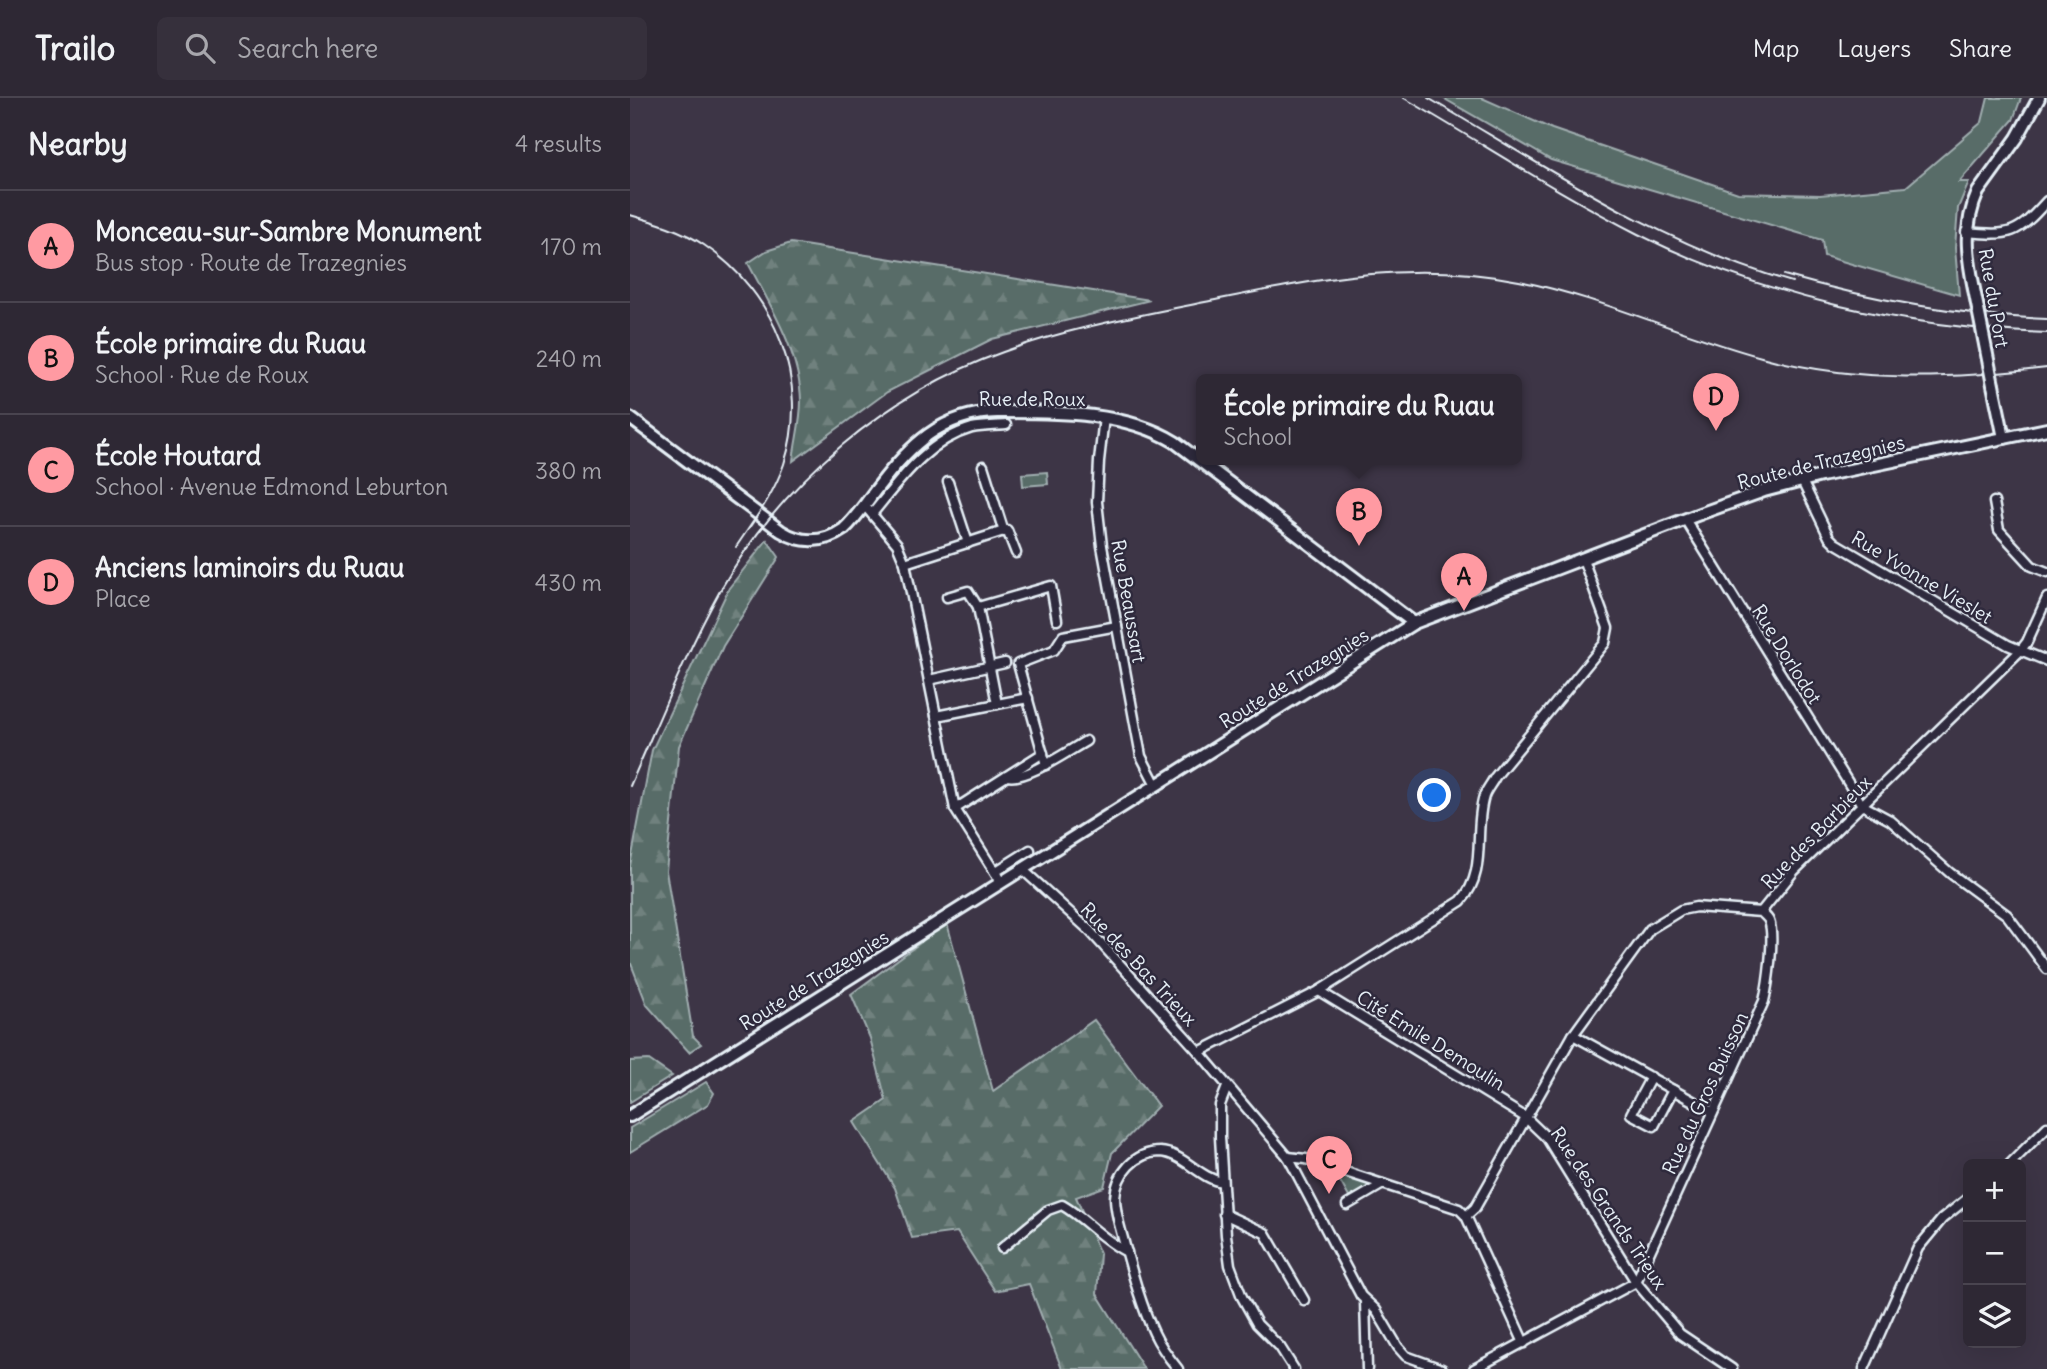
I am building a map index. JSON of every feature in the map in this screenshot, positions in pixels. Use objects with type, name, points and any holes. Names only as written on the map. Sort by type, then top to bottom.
[{"type":"main road","name":"Rue du Port","points":[[2004,438],[1973,289],[1966,232],[1978,192],[2022,130],[2039,98]]},
{"type":"main road","name":"Rue de Roux","points":[[630,418],[792,537],[813,540],[830,537],[868,510],[912,446],[959,419],[997,412],[1119,419],[1146,428],[1177,444],[1196,458]]},
{"type":"main road","name":"Route de Trazegnies","points":[[630,1116],[998,877],[1022,869],[1414,623],[1736,500],[1802,481],[2047,429]]},
{"type":"main road","name":"Rue de Roux","points":[[1205,465],[1414,623]]},
{"type":"street","points":[[1966,232],[2007,234],[2018,229],[2047,201]]},
{"type":"street","name":"Rue Beaussart","points":[[1104,417],[1097,502],[1102,546],[1141,756],[1156,785]]},
{"type":"street","name":"Rue de Roux","points":[[868,510],[911,466],[939,443],[972,428],[1006,425]]},
{"type":"street","points":[[983,466],[1004,532]]},
{"type":"street","name":"Rue Yvonne Vieslet","points":[[1802,481],[1829,537],[1835,543],[2020,651],[2047,661]]},
{"type":"street","points":[[948,482],[968,543]]},
{"type":"street","points":[[1994,502],[1999,530],[2032,566],[2047,572]]},
{"type":"street","points":[[868,510],[897,544],[905,564],[955,809],[998,877],[1030,850]]},
{"type":"street","name":"Rue Dorlodot","points":[[1685,519],[1862,805]]},
{"type":"street","points":[[905,564],[1007,530],[1016,553]]},
{"type":"street","points":[[1199,1052],[1319,991],[1461,901],[1471,890],[1476,875],[1484,796],[1495,777],[1605,643],[1608,628],[1583,558]]},
{"type":"street","points":[[978,607],[1051,586],[1057,620]]},
{"type":"street","points":[[947,597],[968,591],[978,607],[997,704]]},
{"type":"street","name":"Rue des Barbieux","points":[[1466,1216],[1475,1208],[1573,1035],[1643,936],[1665,918],[1696,907],[1761,912],[1781,885],[2020,651],[2027,642],[2047,598]]},
{"type":"street","points":[[1046,765],[1018,664],[1054,650],[1063,636],[1117,626]]},
{"type":"street","points":[[929,680],[1005,663]]},
{"type":"street","points":[[936,716],[1028,698]]},
{"type":"street","points":[[1007,776],[1015,778],[1046,765],[1086,741]]},
{"type":"street","points":[[955,809],[1043,753]]},
{"type":"street","points":[[1862,805],[1889,820],[1950,873],[2007,915],[2047,969]]},
{"type":"street","name":"Rue des Bas Trieux","points":[[1022,869],[1089,930],[1199,1052],[1288,1157],[1365,1301],[1376,1310],[1398,1348],[1406,1356],[1442,1369]]},
{"type":"street","name":"Rue du Gros Buisson","points":[[1636,1282],[1764,1001],[1769,982],[1770,929],[1768,919],[1761,912]]},
{"type":"street","name":"Cité Emile Demoulin","points":[[1319,991],[1525,1117]]},
{"type":"street","points":[[1573,1035],[1713,1111]]},
{"type":"street","points":[[1651,1077],[1631,1114],[1654,1126],[1673,1090]]},
{"type":"street","points":[[1227,1087],[1220,1105],[1222,1182],[1230,1265],[1242,1297],[1257,1324],[1280,1347],[1292,1368]]},
{"type":"street","name":"Rue des Grands Trieux","points":[[1525,1117],[1547,1138],[1636,1282],[1680,1334],[1732,1369]]},
{"type":"street","points":[[2015,1159],[2047,1126]]},
{"type":"street","points":[[1178,1369],[1154,1335],[1136,1289],[1116,1214],[1118,1183],[1126,1168],[1138,1158],[1159,1152],[1170,1154],[1212,1180],[1222,1182]]},
{"type":"street","points":[[1288,1157],[1306,1159],[1460,1209],[1466,1216],[1524,1343]]},
{"type":"street","points":[[1347,1205],[1383,1184]]},
{"type":"street","points":[[1864,1369],[1918,1248],[1942,1219],[1963,1202]]},
{"type":"street","points":[[1002,1248],[1048,1210],[1062,1205],[1114,1246],[1127,1252]]},
{"type":"street","points":[[1224,1214],[1265,1233],[1304,1300]]},
{"type":"street","points":[[1474,1369],[1636,1282]]},
{"type":"street","points":[[1365,1301],[1367,1369]]},
{"type":"green space","points":[[1443,98],[1482,98],[1552,129],[1738,193],[1820,195],[1906,187],[1982,122],[1988,98],[2021,98],[2013,120],[1959,182],[1969,182],[1958,208],[1955,248],[1959,295],[1824,256],[1822,240],[1551,160]]},
{"type":"green space","points":[[791,243],[1150,300],[992,339],[887,392],[793,461],[801,401],[795,365],[782,329],[748,263],[766,251]]},
{"type":"green space","points":[[630,424],[735,503],[734,505],[630,427]]},
{"type":"green space","points":[[1047,472],[1048,484],[1023,486],[1022,474]]},
{"type":"green space","points":[[767,540],[779,557],[723,646],[679,746],[666,871],[693,1036],[701,1044],[689,1052],[647,1005],[630,961],[630,866],[652,750],[729,588]]},
{"type":"green space","points":[[947,923],[993,1091],[1094,1020],[1158,1106],[1112,1153],[1104,1187],[1076,1197],[1100,1254],[1097,1294],[1144,1369],[1062,1369],[1029,1284],[995,1291],[957,1232],[912,1238],[895,1188],[854,1122],[886,1100],[870,1038],[851,994]]},
{"type":"green space","points":[[649,1060],[672,1076],[630,1102],[630,1061]]},
{"type":"green space","points":[[706,1082],[714,1093],[708,1104],[630,1152],[630,1128]]},
{"type":"green space","points":[[1336,1174],[1375,1186],[1350,1199]]},
{"type":"railway","points":[[1404,98],[1608,218],[1686,256],[1735,275],[1785,292],[1889,316],[1994,330],[2047,333]]},
{"type":"railway","points":[[1428,98],[1560,177],[1649,225],[1743,266],[1792,282]]},
{"type":"railway","points":[[630,215],[687,235],[729,265],[768,313],[781,341],[793,402],[791,433],[784,464],[774,487],[736,547]]},
{"type":"railway","points":[[630,786],[684,662],[721,589],[774,513],[806,478],[841,446],[919,391],[1003,352],[1053,336],[1103,323],[1284,286],[1361,275],[1438,272],[1478,275],[1550,288],[1734,349],[1835,372],[1941,376],[2047,368]]},
{"type":"railway","points":[[1784,275],[1914,305],[2047,319]]},
{"type":"place","name":"Anciens laminoirs du Ruau","points":[[1716,431]]},
{"type":"place","name":"École primaire du Ruau","points":[[1359,546]]},
{"type":"place","name":"Monceau-sur-Sambre Monument","points":[[1464,611]]},
{"type":"place","name":"École Houtard","points":[[1329,1194]]}]
